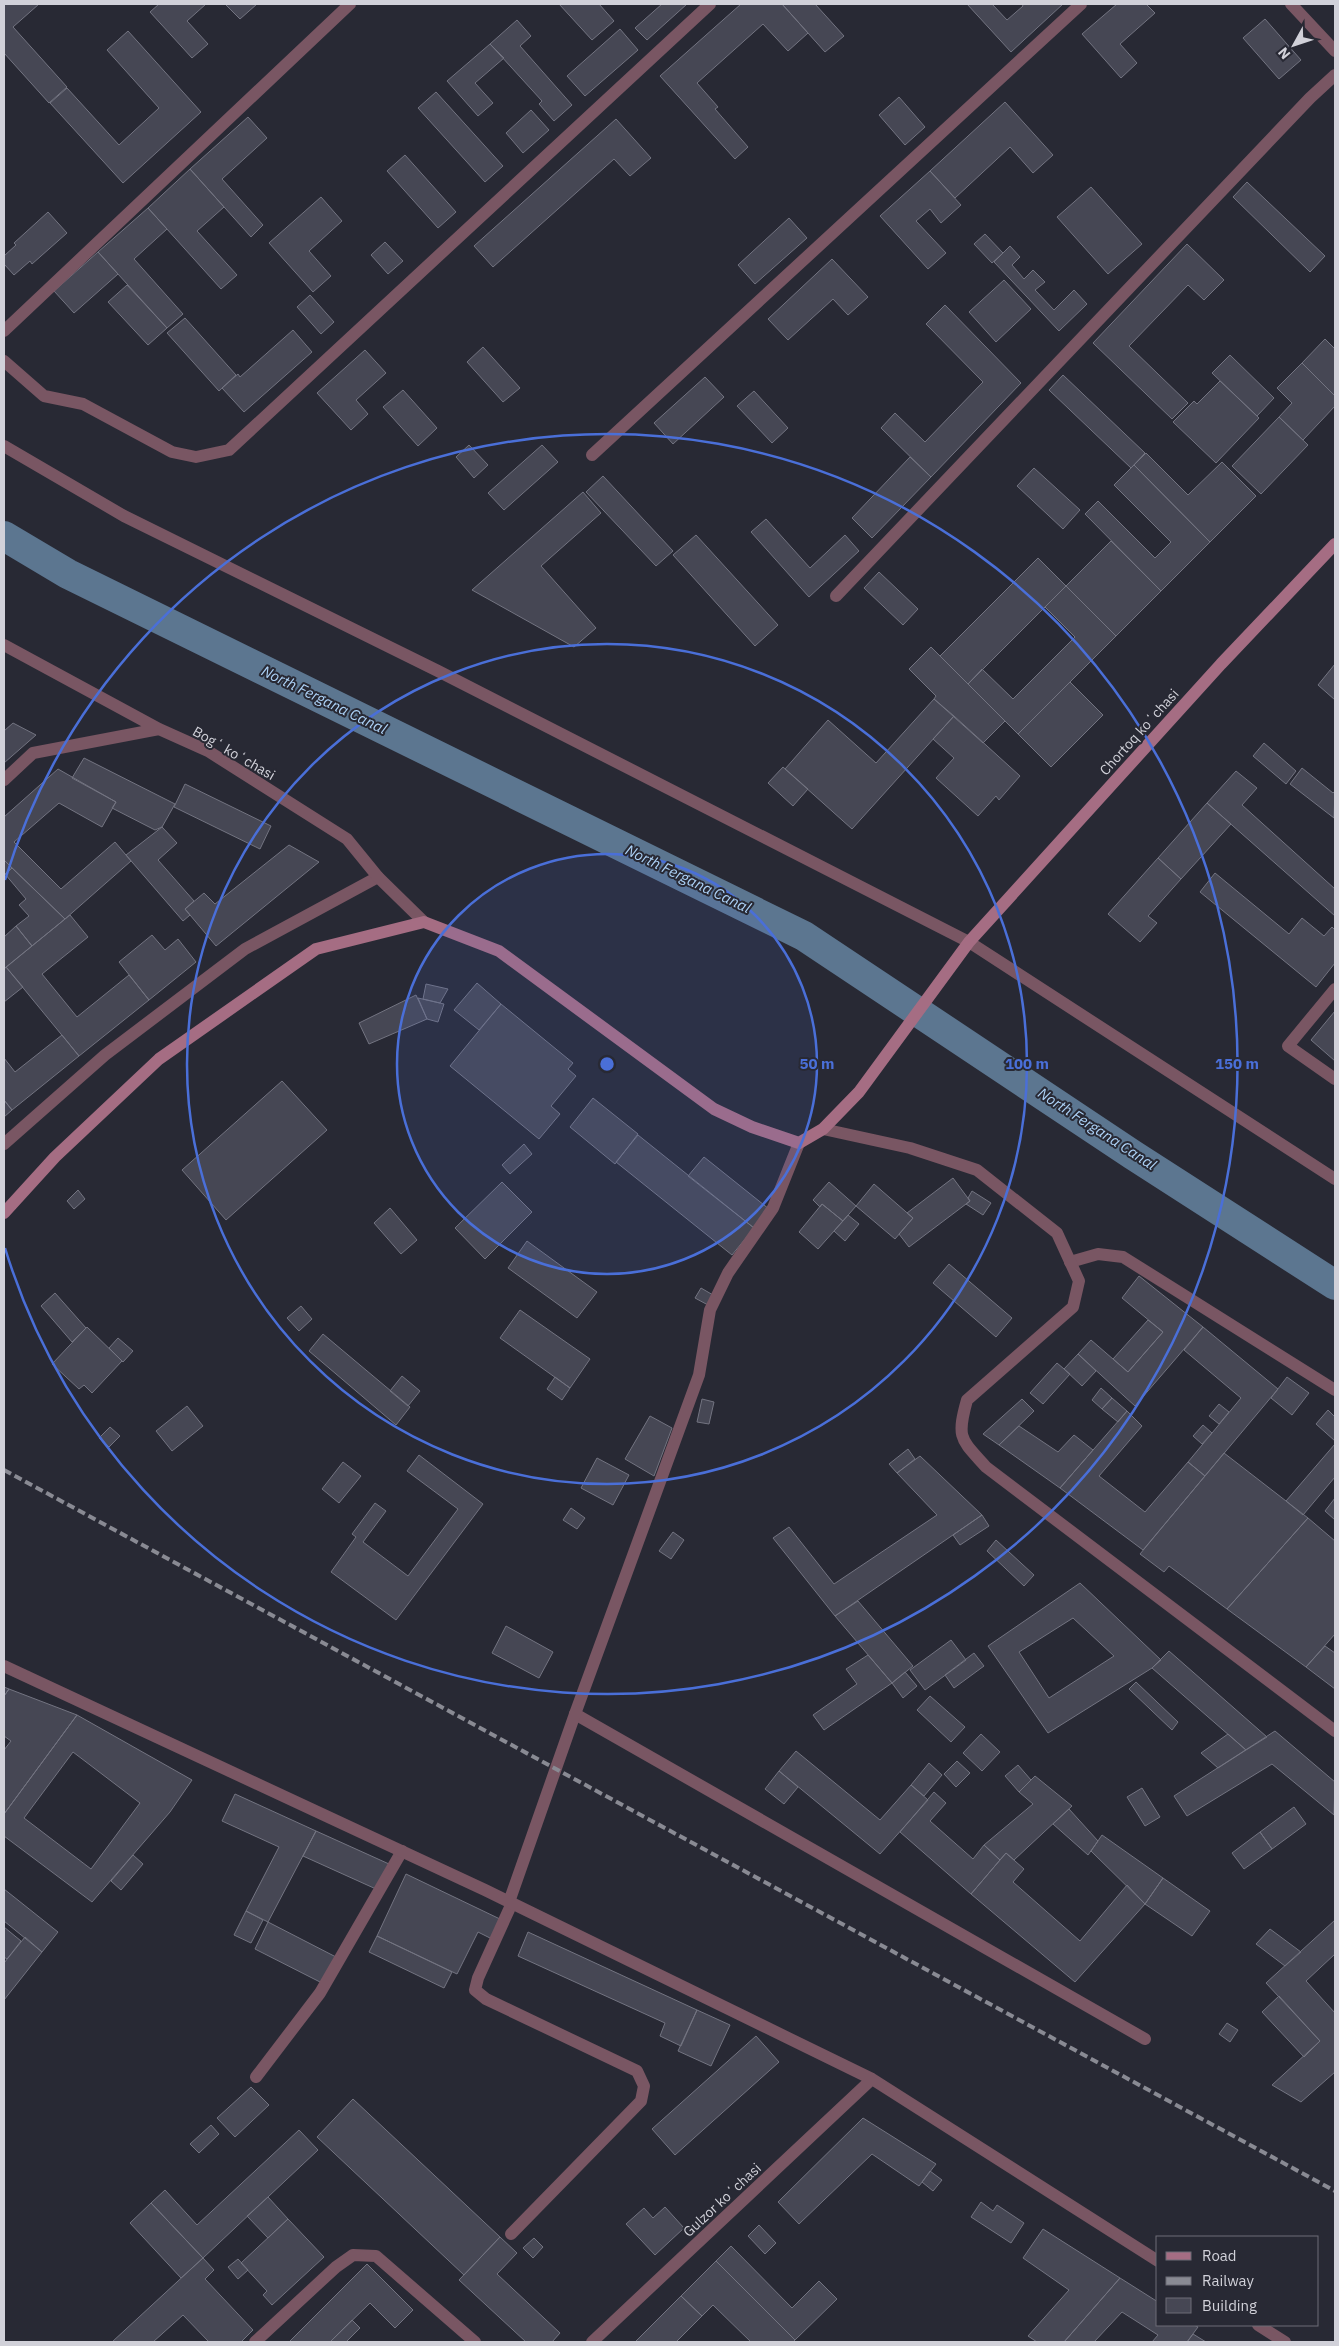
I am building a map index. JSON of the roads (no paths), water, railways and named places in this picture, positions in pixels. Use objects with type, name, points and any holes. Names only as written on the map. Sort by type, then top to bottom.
[{"type":"main road","name":"Chortoq koʻchasi","points":[[799,1143],[823,1129],[859,1092],[969,942],[1221,664],[1335,544]]},
{"type":"main road","points":[[4,1213],[55,1157],[158,1059],[316,949],[424,922],[499,951],[714,1109],[752,1127],[799,1143]]},
{"type":"street","points":[[4,330],[350,4]]},
{"type":"street","points":[[4,361],[44,396],[83,404],[172,452],[196,457],[229,450],[710,4]]},
{"type":"street","points":[[592,455],[1081,4]]},
{"type":"street","points":[[1291,4],[1335,51]]},
{"type":"street","points":[[836,596],[1296,112],[1335,76]]},
{"type":"street","points":[[4,446],[124,516],[438,671],[969,942],[1335,1179]]},
{"type":"street","name":"Bogʻ koʻchasi","points":[[4,645],[159,729],[208,751],[347,839],[378,877],[424,922]]},
{"type":"street","points":[[4,780],[33,753],[159,729]]},
{"type":"street","points":[[4,1144],[105,1055],[245,949],[378,877]]},
{"type":"street","points":[[1335,989],[1288,1046],[1335,1078]]},
{"type":"street","points":[[823,1129],[910,1148],[977,1170],[1057,1233],[1079,1281],[1073,1307],[967,1400],[962,1420],[962,1440],[986,1467],[1335,1731]]},
{"type":"street","points":[[511,2234],[642,2101],[644,2086],[637,2071],[486,1999],[475,1990],[478,1978],[511,1902],[575,1714],[698,1375],[710,1310],[728,1273],[773,1208],[799,1143]]},
{"type":"street","points":[[1070,1262],[1098,1254],[1123,1257],[1335,1390]]},
{"type":"street","points":[[4,1666],[511,1902],[872,2079],[1156,2260]]},
{"type":"street","points":[[575,1714],[1145,2039]]},
{"type":"street","points":[[256,2077],[320,1993],[402,1851]]},
{"type":"street","name":"Gulzor koʻchasi","points":[[592,2342],[872,2079]]},
{"type":"street","points":[[255,2342],[336,2267],[353,2255],[376,2256],[475,2342]]},
{"type":"street","points":[[1260,2326],[1285,2342]]},
{"type":"waterway","name":"North Fergana Canal","points":[[4,536],[68,574],[804,936],[1133,1155],[1335,1285]]},
{"type":"railway","points":[[4,1470],[1335,2191]]}]
